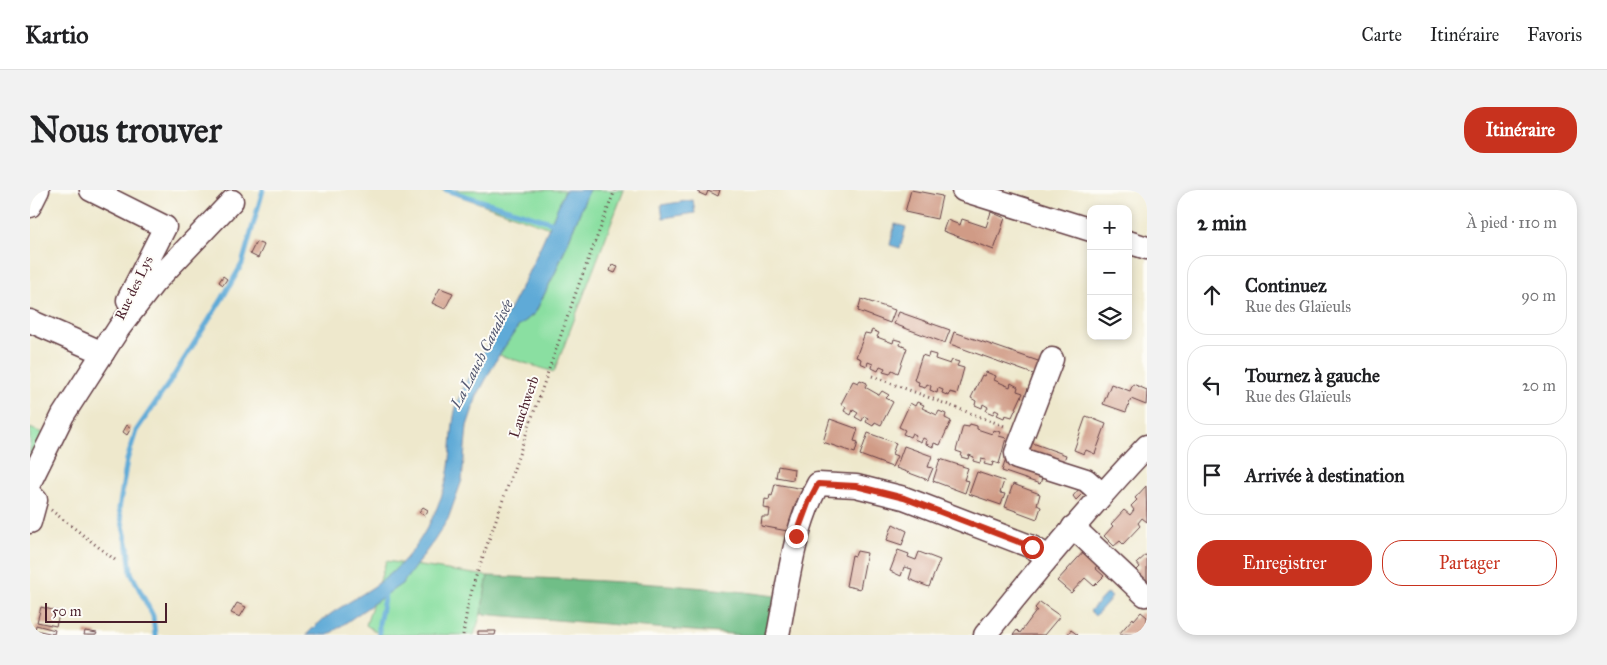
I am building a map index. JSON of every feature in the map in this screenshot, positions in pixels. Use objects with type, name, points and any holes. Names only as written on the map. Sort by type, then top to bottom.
[{"type":"street","points":[[30,206],[38,190]]},
{"type":"street","name":"Rue des Lys","points":[[30,321],[102,353],[165,227],[91,190]]},
{"type":"street","points":[[963,190],[1087,229]]},
{"type":"street","points":[[30,522],[32,492],[63,415],[119,328],[153,284],[232,201]]},
{"type":"street","points":[[1132,243],[1147,248]]},
{"type":"street","points":[[1052,360],[1016,452],[1017,458],[1086,480],[1102,494]]},
{"type":"street","points":[[985,635],[1047,556],[1147,446]]},
{"type":"street","points":[[778,635],[796,536],[809,501],[818,484],[856,486],[904,498],[1032,547],[1047,556]]},
{"type":"street","points":[[1073,527],[1145,595],[1147,594]]},
{"type":"path","name":"Lauchwerb","points":[[463,635],[474,582],[576,293],[615,190]]},
{"type":"path","points":[[872,376],[1023,433]]},
{"type":"path","points":[[32,492],[115,560]]},
{"type":"green space","points":[[442,190],[565,190],[550,228]]},
{"type":"green space","points":[[589,190],[624,190],[554,372],[499,355],[518,327],[535,313],[556,271]]},
{"type":"green space","points":[[30,428],[55,438],[30,492]]},
{"type":"green space","points":[[386,561],[488,576],[481,614],[474,635],[380,635],[366,625]]},
{"type":"green space","points":[[488,576],[668,585],[776,596],[772,635],[744,635],[481,614]]},
{"type":"water","points":[[565,190],[589,190],[556,271],[535,313],[518,327],[499,355],[477,396],[467,426],[462,480],[448,519],[403,583],[328,635],[306,635],[324,619],[393,572],[423,535],[437,507],[447,477],[454,414],[460,394],[515,299],[538,253]]},
{"type":"water","points":[[693,200],[695,213],[663,218],[661,205]]},
{"type":"water","points":[[895,224],[906,227],[900,248],[890,245]]},
{"type":"water","points":[[1107,593],[1112,597],[1095,616],[1090,611]]},
{"type":"building","points":[[698,190],[720,190],[718,196],[708,191],[706,196],[697,192]]},
{"type":"building","points":[[911,190],[942,196],[937,219],[905,212]]},
{"type":"building","points":[[991,212],[1005,218],[994,250],[943,231],[947,220],[960,225],[962,219],[986,227]]},
{"type":"building","points":[[256,242],[264,245],[258,258],[250,254]]},
{"type":"building","points":[[612,265],[618,267],[615,273],[610,271]]},
{"type":"building","points":[[223,276],[227,279],[223,285],[219,282]]},
{"type":"building","points":[[440,288],[453,293],[445,309],[432,303]]},
{"type":"building","points":[[861,299],[895,310],[890,323],[858,311]]},
{"type":"building","points":[[899,312],[950,330],[945,343],[894,324]]},
{"type":"building","points":[[872,330],[879,333],[877,337],[893,343],[894,339],[901,341],[900,345],[907,348],[898,373],[892,370],[890,374],[883,372],[885,368],[880,366],[878,371],[872,368],[873,364],[868,362],[867,366],[860,363],[861,359],[856,357],[865,333],[870,334]]},
{"type":"building","points":[[954,332],[1041,362],[1036,375],[950,344]]},
{"type":"building","points":[[929,353],[936,355],[935,359],[950,364],[952,360],[959,362],[957,366],[964,368],[957,394],[950,392],[949,396],[942,393],[943,390],[938,388],[937,393],[930,390],[931,386],[927,384],[925,388],[918,386],[919,382],[914,380],[922,355],[928,357]]},
{"type":"building","points":[[986,372],[996,376],[994,380],[1010,387],[1011,383],[1018,387],[1017,391],[1023,393],[1012,417],[1005,415],[1004,418],[997,415],[999,412],[995,410],[993,414],[986,411],[988,407],[983,404],[982,408],[975,405],[976,401],[971,398],[982,375],[984,376]]},
{"type":"building","points":[[860,380],[867,383],[865,387],[879,395],[882,391],[889,395],[886,398],[893,402],[881,425],[875,422],[873,426],[866,422],[868,418],[864,416],[862,421],[855,417],[858,413],[853,410],[851,415],[844,411],[846,407],[841,404],[853,381],[858,383]]},
{"type":"building","points":[[1111,384],[1130,391],[1133,384],[1147,390],[1146,405],[1131,399],[1126,412],[1103,404]]},
{"type":"building","points":[[917,402],[924,405],[922,408],[937,415],[939,411],[946,414],[945,418],[951,421],[940,445],[934,443],[933,447],[926,444],[927,440],[923,438],[921,442],[914,439],[916,435],[912,433],[910,437],[903,434],[905,430],[899,427],[910,403],[915,406]]},
{"type":"building","points":[[1086,416],[1106,424],[1095,454],[1086,450],[1084,454],[1074,450]]},
{"type":"building","points":[[830,419],[858,429],[854,441],[858,442],[855,453],[823,442]]},
{"type":"building","points":[[970,424],[977,426],[977,429],[992,434],[993,430],[1001,432],[999,436],[1006,438],[999,464],[993,462],[992,466],[984,464],[986,460],[981,459],[980,463],[973,461],[974,457],[969,455],[968,459],[961,457],[962,453],[956,451],[963,426],[969,427]]},
{"type":"building","points":[[127,425],[131,428],[127,435],[123,432]]},
{"type":"building","points":[[868,433],[896,443],[892,454],[897,456],[892,467],[860,455]]},
{"type":"building","points":[[1027,441],[1066,455],[1062,467],[1023,452]]},
{"type":"building","points":[[904,446],[932,456],[928,467],[933,468],[928,480],[896,468]]},
{"type":"building","points":[[940,459],[968,468],[964,480],[969,481],[965,493],[933,481]]},
{"type":"building","points":[[1006,459],[1044,472],[1040,484],[1002,471]]},
{"type":"building","points":[[778,466],[794,469],[793,480],[776,477]]},
{"type":"building","points":[[977,472],[1004,481],[1000,493],[1005,494],[1001,505],[969,494]]},
{"type":"building","points":[[775,484],[804,489],[793,532],[761,526],[762,517],[769,517],[770,509],[764,508],[765,499],[769,500],[770,495],[772,496]]},
{"type":"building","points":[[1013,484],[1040,494],[1037,505],[1041,507],[1037,519],[1005,507]]},
{"type":"building","points":[[1146,486],[1147,522],[1142,518],[1138,523],[1140,526],[1123,544],[1120,541],[1114,546],[1104,536],[1113,526],[1111,524],[1124,510],[1130,515],[1134,510],[1131,506],[1137,500],[1135,498]]},
{"type":"building","points":[[1079,489],[1083,493],[1076,500],[1073,496]]},
{"type":"building","points":[[423,507],[428,510],[425,516],[419,512]]},
{"type":"building","points":[[893,524],[907,531],[902,545],[887,540]]},
{"type":"building","points":[[1086,549],[1100,562],[1095,568],[1104,576],[1094,586],[1085,578],[1071,593],[1057,581]]},
{"type":"building","points":[[898,550],[909,554],[908,557],[916,560],[919,552],[940,560],[929,587],[909,579],[912,569],[904,567],[901,576],[890,571]]},
{"type":"building","points":[[857,551],[867,553],[860,589],[846,586],[852,555],[855,556]]},
{"type":"building","points":[[1147,554],[1147,583],[1135,572],[1140,567],[1137,563]]},
{"type":"building","points":[[1040,602],[1060,616],[1044,635],[1013,635],[1017,630],[1020,633],[1037,610],[1035,608]]},
{"type":"building","points":[[237,603],[246,607],[240,617],[231,613]]},
{"type":"building","points":[[41,607],[60,612],[56,626],[37,622]]},
{"type":"building","points":[[1141,612],[1147,617],[1147,635],[1119,634],[1133,618],[1134,620]]},
{"type":"building","points":[[36,625],[55,630],[54,634],[35,630]]},
{"type":"building","points":[[1071,630],[1078,635],[1067,635]]},
{"type":"building","points":[[85,631],[97,633],[96,635],[84,635]]},
{"type":"building","points":[[478,631],[496,631],[495,635],[478,635]]},
{"type":"waterway","points":[[155,635],[153,616],[131,573],[128,547],[119,509],[127,460],[136,431],[169,383],[242,264],[263,190]]},
{"type":"waterway","points":[[446,190],[557,224]]},
{"type":"waterway","points":[[379,635],[379,623],[386,589]]},
{"type":"route","points":[[796,536],[809,501],[818,484],[856,486],[904,498],[1032,547]]},
{"type":"water label","name":"La Lauch Canalisée","points":[[482,354]]}]
